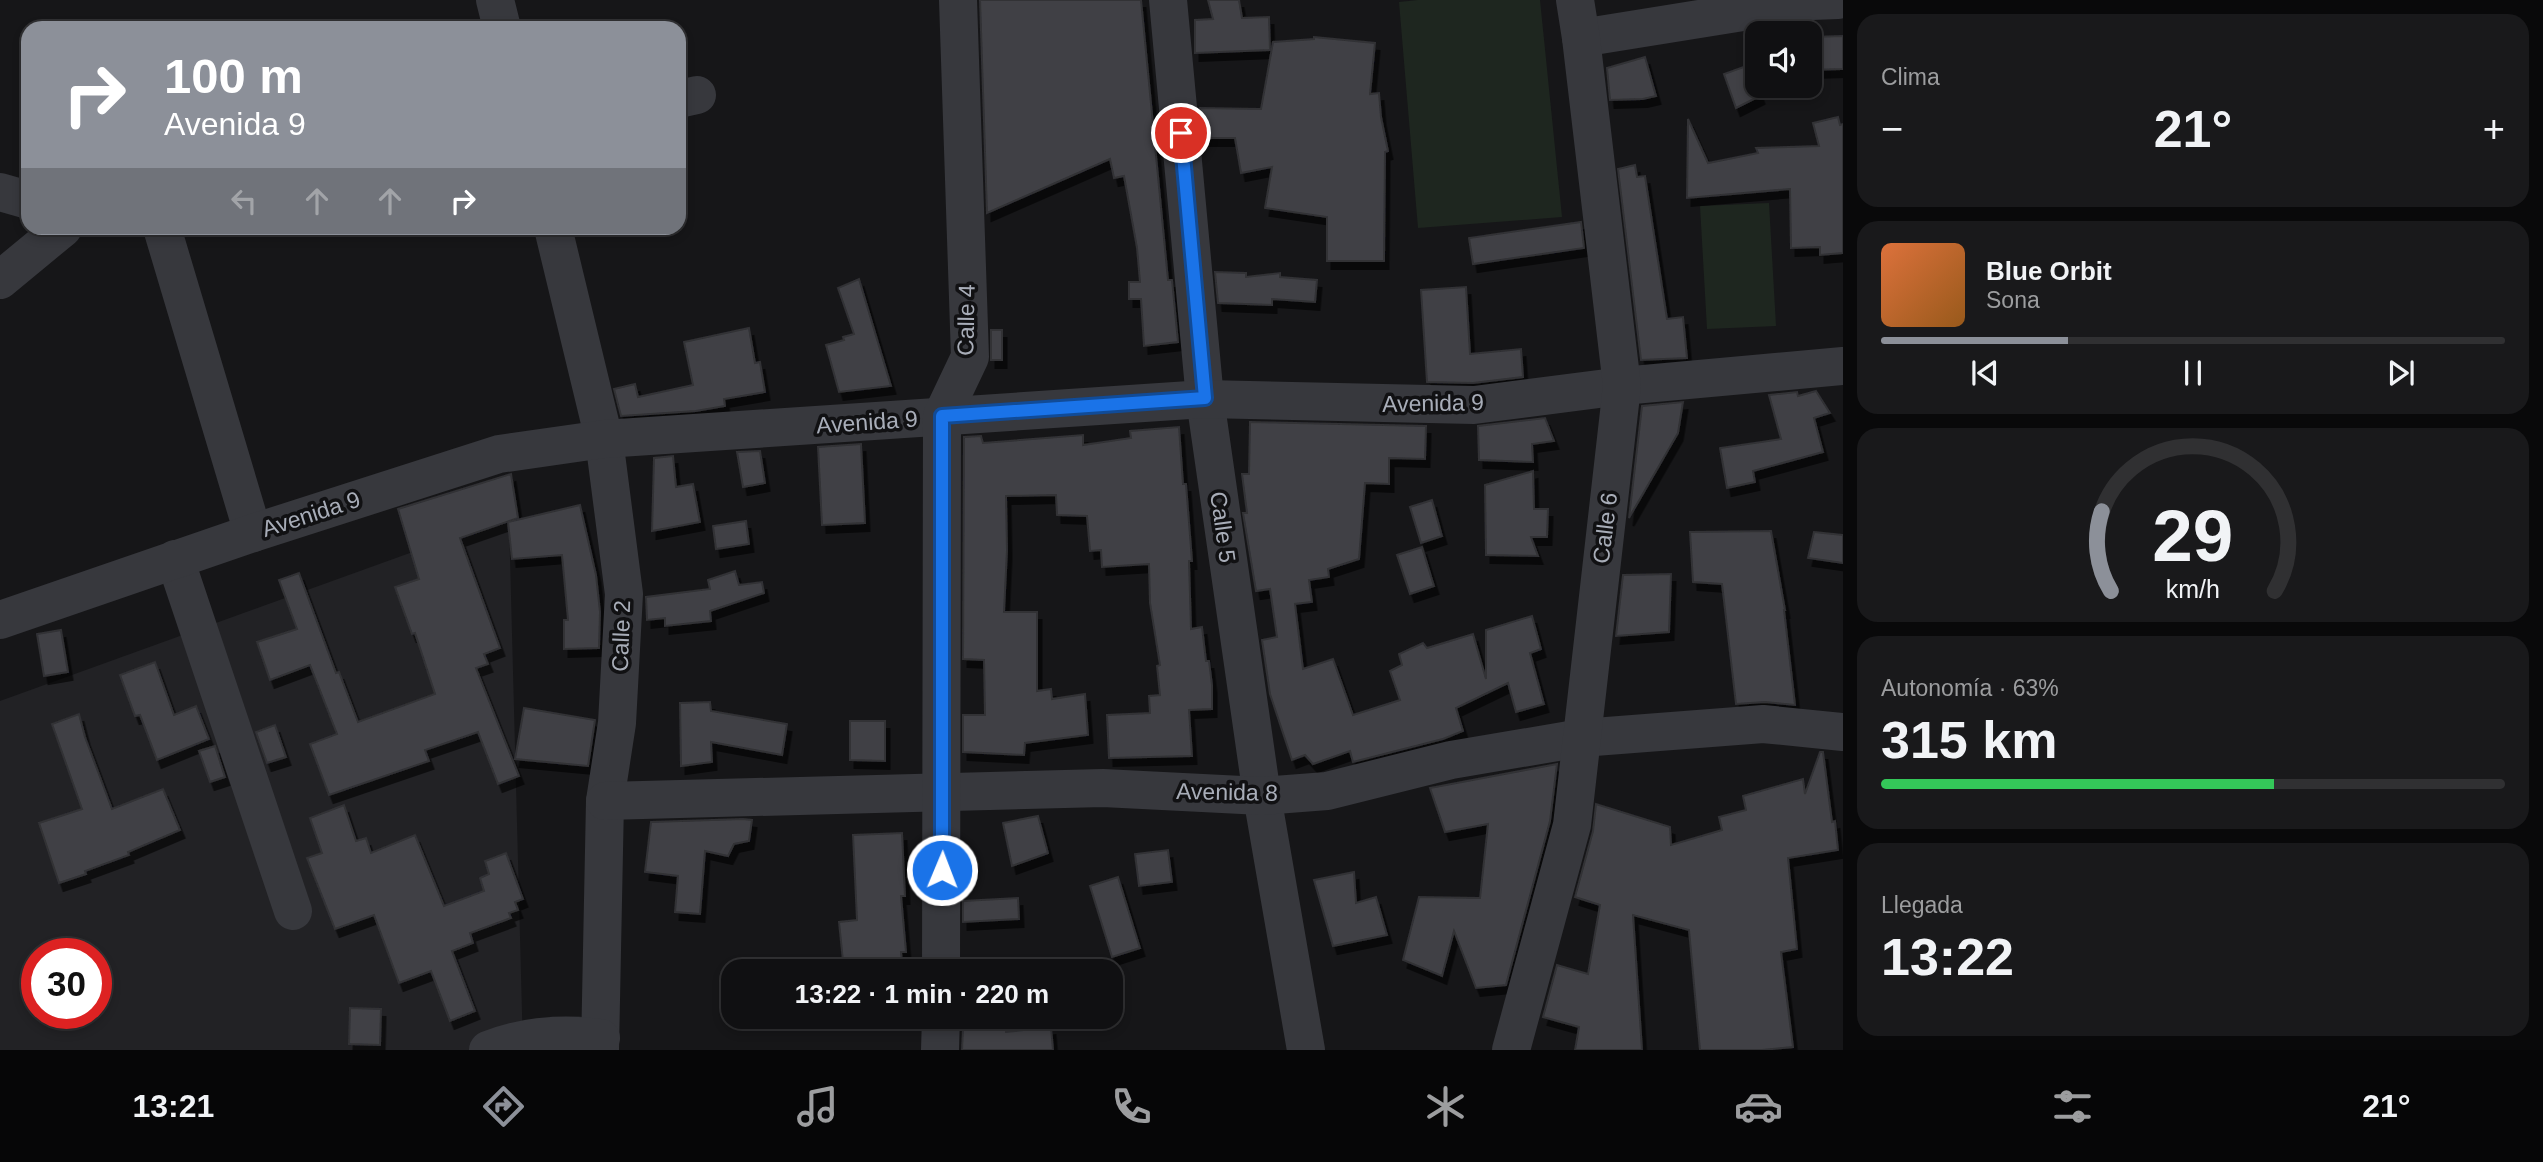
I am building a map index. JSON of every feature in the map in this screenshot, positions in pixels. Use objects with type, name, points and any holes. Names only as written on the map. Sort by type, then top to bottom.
[{"type":"street","points":[[495,0],[500,21]]},
{"type":"street","name":"Calle 4","points":[[941,959],[942,416],[970,357],[958,0]]},
{"type":"street","name":"Calle 5","points":[[1168,0],[1205,398],[1262,796],[1306,1050]]},
{"type":"street","name":"Calle 6","points":[[1511,1050],[1572,825],[1622,386],[1581,38],[1574,0]]},
{"type":"street","points":[[1581,38],[1811,1],[1838,0]]},
{"type":"street","points":[[0,192],[21,198]]},
{"type":"street","points":[[0,280],[55,235]]},
{"type":"street","points":[[164,235],[253,533]]},
{"type":"street","name":"Calle 2","points":[[554,235],[604,439],[624,594],[618,723],[605,801],[601,1044]]},
{"type":"street","name":"Avenida 9","points":[[0,620],[253,533],[499,454],[604,439],[1205,398],[1474,405],[1622,386],[1843,366]]},
{"type":"street","points":[[175,559],[293,911]]},
{"type":"street","name":"Avenida 8","points":[[605,801],[1104,788],[1262,796],[1327,791],[1451,760],[1581,738],[1763,724],[1843,732]]},
{"type":"street","points":[[940,1050],[941,1029]]},
{"type":"street","points":[[488,1050],[505,1043],[569,1034],[601,1044]]},
{"type":"shaded area","points":[[1540,0],[1562,217],[1418,228],[1399,2]]},
{"type":"shaded area","points":[[1769,203],[1776,326],[1707,329],[1700,206]]},
{"type":"shaded area","points":[[509,520],[523,1050],[0,1050],[0,701],[432,545]]},
{"type":"building","points":[[980,0],[1141,0],[1168,280],[1172,280],[1178,342],[1144,346],[1141,299],[1129,299],[1129,282],[1140,282],[1137,248],[1124,176],[1114,178],[1110,159],[987,213]]},
{"type":"building","points":[[1208,0],[1239,0],[1242,18],[1269,17],[1270,50],[1195,53],[1195,20],[1213,19]]},
{"type":"building","points":[[1843,36],[1843,69],[1822,70],[1822,37]]},
{"type":"building","points":[[1314,37],[1375,43],[1370,94],[1379,93],[1388,151],[1385,152],[1384,261],[1327,261],[1327,217],[1265,208],[1272,167],[1241,173],[1235,138],[1203,138],[1200,108],[1261,109],[1273,42]]},
{"type":"building","points":[[1645,57],[1656,96],[1610,100],[1607,68]]},
{"type":"building","points":[[1745,66],[1745,98],[1756,98],[1736,108],[1724,74]]},
{"type":"building","points":[[1838,117],[1840,125],[1843,124],[1843,253],[1820,255],[1820,247],[1791,248],[1790,189],[1687,198],[1688,119],[1708,163],[1758,153],[1756,148],[1819,146],[1813,123]]},
{"type":"building","points":[[1635,165],[1637,177],[1645,176],[1667,319],[1683,317],[1687,358],[1641,360],[1618,169]]},
{"type":"building","points":[[1581,222],[1584,248],[1473,264],[1469,238]]},
{"type":"building","points":[[1215,272],[1246,273],[1246,277],[1280,273],[1280,277],[1317,280],[1315,302],[1272,299],[1272,305],[1218,303]]},
{"type":"building","points":[[859,279],[891,386],[839,392],[826,345],[854,334],[838,288]]},
{"type":"building","points":[[1466,287],[1470,354],[1521,349],[1523,377],[1473,383],[1427,382],[1421,290]]},
{"type":"building","points":[[749,328],[755,363],[760,362],[765,392],[724,399],[725,406],[696,411],[621,416],[614,389],[635,384],[638,397],[693,385],[684,342]]},
{"type":"building","points":[[991,330],[1002,330],[1002,360],[991,360]]},
{"type":"building","points":[[1816,391],[1830,413],[1814,418],[1823,452],[1753,471],[1755,482],[1727,488],[1720,448],[1781,439],[1769,395],[1797,392],[1798,396]]},
{"type":"building","points":[[1683,402],[1678,433],[1629,518],[1642,406]]},
{"type":"building","points":[[1545,418],[1554,441],[1532,444],[1533,462],[1479,460],[1478,426]]},
{"type":"building","points":[[1250,422],[1426,426],[1425,459],[1389,458],[1389,484],[1365,483],[1359,559],[1328,569],[1329,577],[1309,580],[1312,602],[1295,604],[1303,669],[1333,659],[1353,715],[1400,700],[1390,671],[1402,665],[1399,654],[1423,643],[1427,648],[1473,634],[1486,679],[1486,630],[1532,616],[1541,649],[1530,653],[1544,704],[1516,712],[1508,683],[1456,708],[1463,731],[1443,739],[1353,762],[1350,751],[1313,764],[1305,755],[1292,760],[1270,694],[1262,640],[1277,637],[1270,589],[1256,591],[1243,513],[1247,513],[1242,474],[1249,474]]},
{"type":"building","points":[[1179,427],[1192,561],[1189,561],[1191,629],[1202,627],[1212,685],[1212,709],[1189,710],[1192,756],[1109,758],[1107,715],[1150,713],[1149,696],[1160,695],[1157,666],[1160,665],[1150,603],[1149,564],[1102,567],[1101,550],[1090,551],[1087,516],[1057,515],[1056,495],[1006,496],[1004,612],[1037,612],[1037,691],[1051,689],[1052,699],[1085,694],[1088,735],[1025,743],[1024,755],[963,752],[963,715],[985,715],[984,660],[963,659],[964,437],[981,436],[983,443],[1083,435],[1083,445],[1131,438],[1130,431]]},
{"type":"building","points":[[861,444],[865,523],[822,525],[818,447]]},
{"type":"building","points":[[760,451],[765,483],[743,487],[737,452]]},
{"type":"building","points":[[673,456],[676,487],[693,484],[700,522],[652,531],[654,458]]},
{"type":"building","points":[[1533,471],[1534,509],[1548,509],[1547,537],[1531,537],[1538,556],[1486,555],[1485,485]]},
{"type":"building","points":[[511,474],[518,518],[460,538],[500,648],[484,654],[488,664],[476,668],[519,776],[498,784],[478,732],[425,750],[429,761],[329,795],[310,744],[337,734],[310,665],[270,680],[257,642],[297,629],[279,580],[299,573],[336,673],[339,672],[358,722],[435,694],[415,633],[412,634],[395,587],[419,579],[398,509]]},
{"type":"building","points":[[1432,500],[1442,536],[1421,543],[1410,507]]},
{"type":"building","points":[[580,505],[596,575],[600,612],[599,648],[564,649],[564,620],[568,620],[562,555],[512,559],[508,522]]},
{"type":"building","points":[[746,521],[749,544],[716,549],[713,526]]},
{"type":"building","points":[[1771,531],[1785,610],[1795,705],[1765,702],[1736,704],[1722,584],[1693,582],[1690,532]]},
{"type":"building","points":[[1814,532],[1843,535],[1843,563],[1808,558]]},
{"type":"building","points":[[1422,547],[1434,586],[1410,594],[1397,555]]},
{"type":"building","points":[[735,571],[739,585],[762,582],[764,593],[710,611],[711,621],[665,626],[665,618],[647,620],[646,597],[710,589],[708,580]]},
{"type":"building","points":[[1671,574],[1669,632],[1616,636],[1623,575]]},
{"type":"building","points":[[61,630],[68,672],[44,676],[37,634]]},
{"type":"building","points":[[155,662],[174,715],[196,706],[209,739],[157,760],[140,715],[135,716],[120,675]]},
{"type":"building","points":[[710,702],[711,711],[787,724],[782,755],[711,742],[712,762],[681,766],[680,703]]},
{"type":"building","points":[[524,708],[595,720],[588,766],[515,759]]},
{"type":"building","points":[[79,714],[112,809],[163,789],[180,830],[128,852],[129,855],[85,871],[86,874],[59,883],[39,823],[82,809],[52,724]]},
{"type":"building","points":[[850,721],[885,721],[885,761],[850,760]]},
{"type":"building","points":[[275,725],[286,757],[267,763],[256,732]]},
{"type":"building","points":[[215,746],[225,777],[210,782],[199,751]]},
{"type":"building","points":[[1820,752],[1823,752],[1838,850],[1788,858],[1797,949],[1781,952],[1793,1047],[1700,1050],[1689,930],[1633,915],[1642,1050],[1575,1050],[1579,1027],[1543,1017],[1557,965],[1588,974],[1600,905],[1575,897],[1593,831],[1596,804],[1670,827],[1671,845],[1722,830],[1719,817],[1746,810],[1743,796],[1803,779],[1805,794]]},
{"type":"building","points":[[1557,764],[1550,821],[1506,985],[1476,988],[1454,931],[1442,976],[1403,960],[1419,897],[1480,898],[1488,824],[1445,832],[1430,788]]},
{"type":"building","points":[[344,805],[356,841],[366,838],[371,853],[415,835],[444,906],[484,891],[480,878],[489,874],[485,861],[506,853],[523,899],[515,902],[518,910],[509,913],[511,918],[470,933],[473,943],[452,951],[475,1011],[450,1021],[431,971],[399,983],[374,915],[335,929],[307,858],[322,853],[310,818]]},
{"type":"building","points":[[1038,816],[1048,853],[1012,866],[1003,823]]},
{"type":"building","points":[[752,820],[749,841],[734,844],[728,856],[705,851],[700,914],[675,912],[678,876],[645,872],[651,822]]},
{"type":"building","points":[[902,833],[905,896],[901,896],[906,952],[901,952],[902,959],[843,959],[839,922],[857,920],[853,835]]},
{"type":"building","points":[[1168,850],[1172,882],[1139,886],[1135,854]]},
{"type":"building","points":[[1354,872],[1356,903],[1376,897],[1387,935],[1333,946],[1314,880]]},
{"type":"building","points":[[1118,877],[1140,948],[1112,957],[1090,886]]},
{"type":"building","points":[[1018,898],[1019,919],[963,922],[963,901]]},
{"type":"building","points":[[350,1008],[381,1009],[380,1045],[349,1044]]},
{"type":"building","points":[[963,1029],[1006,1029],[1006,1032],[1051,1029],[1053,1050],[962,1050]]},
{"type":"route","points":[[942,870],[942,416],[1205,398],[1181,133]]}]
